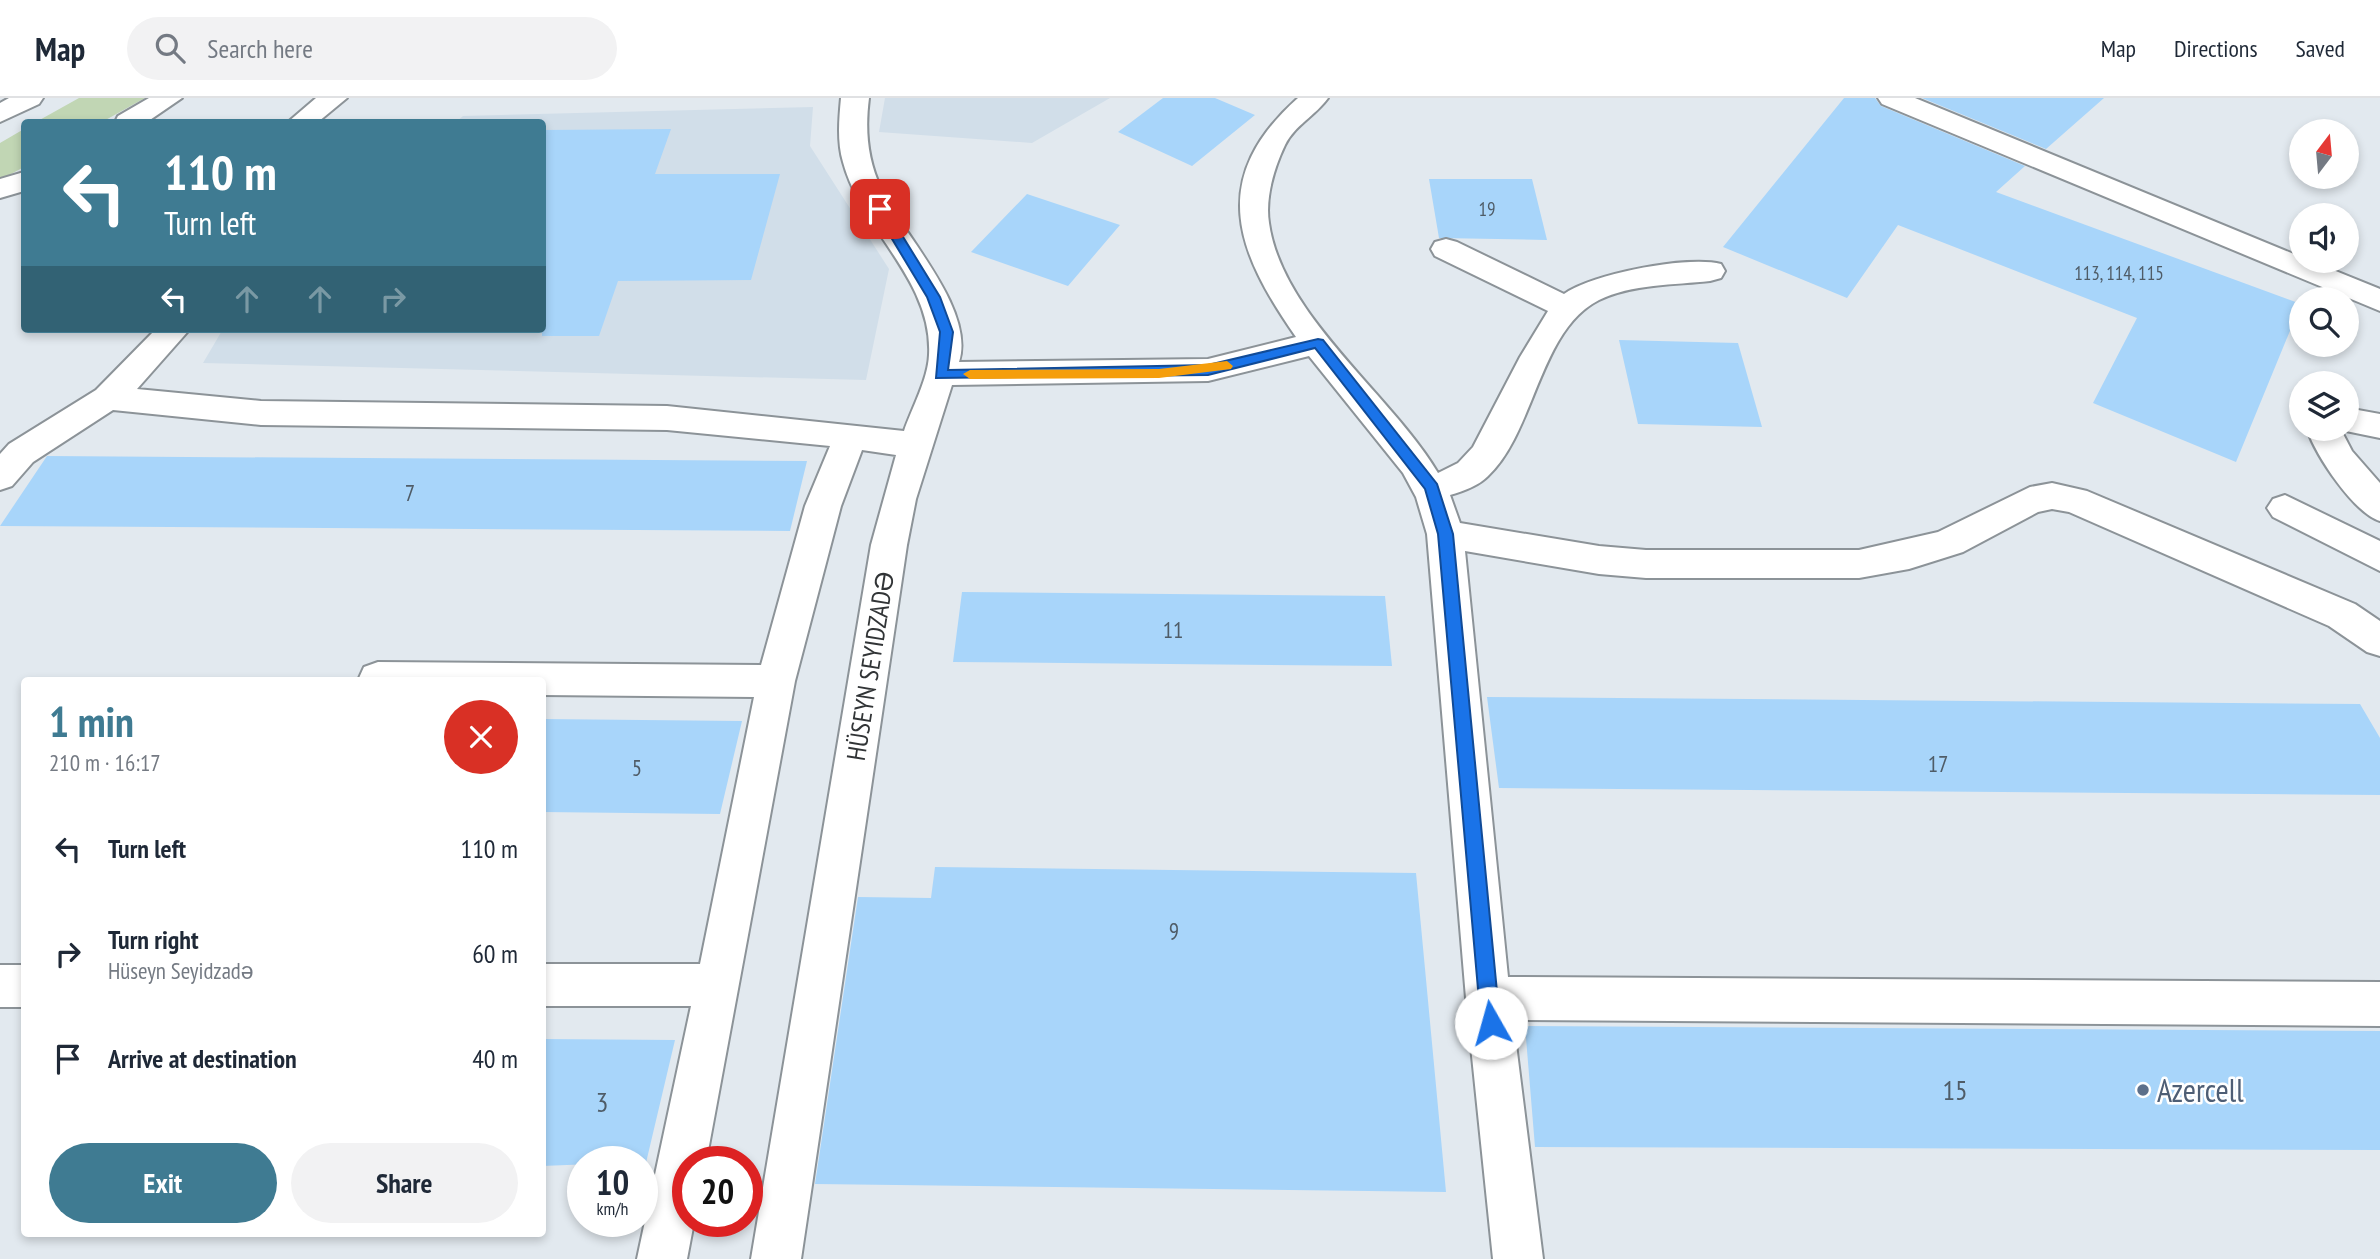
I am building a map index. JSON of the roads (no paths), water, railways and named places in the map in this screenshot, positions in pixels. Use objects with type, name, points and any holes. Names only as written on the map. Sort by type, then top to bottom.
[{"type":"street","points":[[0,114],[29,98]]},
{"type":"street","points":[[133,119],[168,98]]},
{"type":"street","points":[[305,119],[333,98]]},
{"type":"street","name":"HÜSEYN SEYIDZADƏ","points":[[776,1259],[890,545],[916,445],[941,374],[946,332],[933,297],[867,187],[857,162],[855,98]]},
{"type":"street","points":[[1314,98],[1278,133],[1265,159],[1254,196],[1254,224],[1261,253],[1275,281],[1318,343],[1432,488],[1445,534],[1488,998],[1518,1259]]},
{"type":"street","points":[[1892,98],[2380,301]]},
{"type":"street","points":[[0,189],[21,182]]},
{"type":"street","points":[[1446,249],[1567,308]]},
{"type":"street","points":[[1432,488],[1458,479],[1477,467],[1520,395],[1551,330],[1567,308],[1585,293],[1620,284],[1710,271]]},
{"type":"street","points":[[7,463],[108,398],[145,363],[171,333]]},
{"type":"street","points":[[941,374],[1208,370],[1318,343]]},
{"type":"street","points":[[108,398],[261,413],[667,418],[916,445]]},
{"type":"street","points":[[2359,422],[2380,426]]},
{"type":"street","points":[[662,1259],[718,985],[775,681],[823,506],[851,436]]},
{"type":"street","points":[[2327,441],[2363,483],[2380,508]]},
{"type":"street","points":[[1445,534],[1599,560],[1647,565],[1859,564],[1909,555],[1950,542],[2031,500],[2052,496],[2075,499],[2342,615],[2380,641]]},
{"type":"street","points":[[2285,508],[2380,557]]},
{"type":"street","points":[[546,679],[775,681]]},
{"type":"street","points":[[546,985],[718,985]]},
{"type":"street","points":[[0,986],[21,986]]},
{"type":"street","points":[[1488,998],[2380,1004]]},
{"type":"place","name":"Azercell","points":[[2143,1090]]}]
